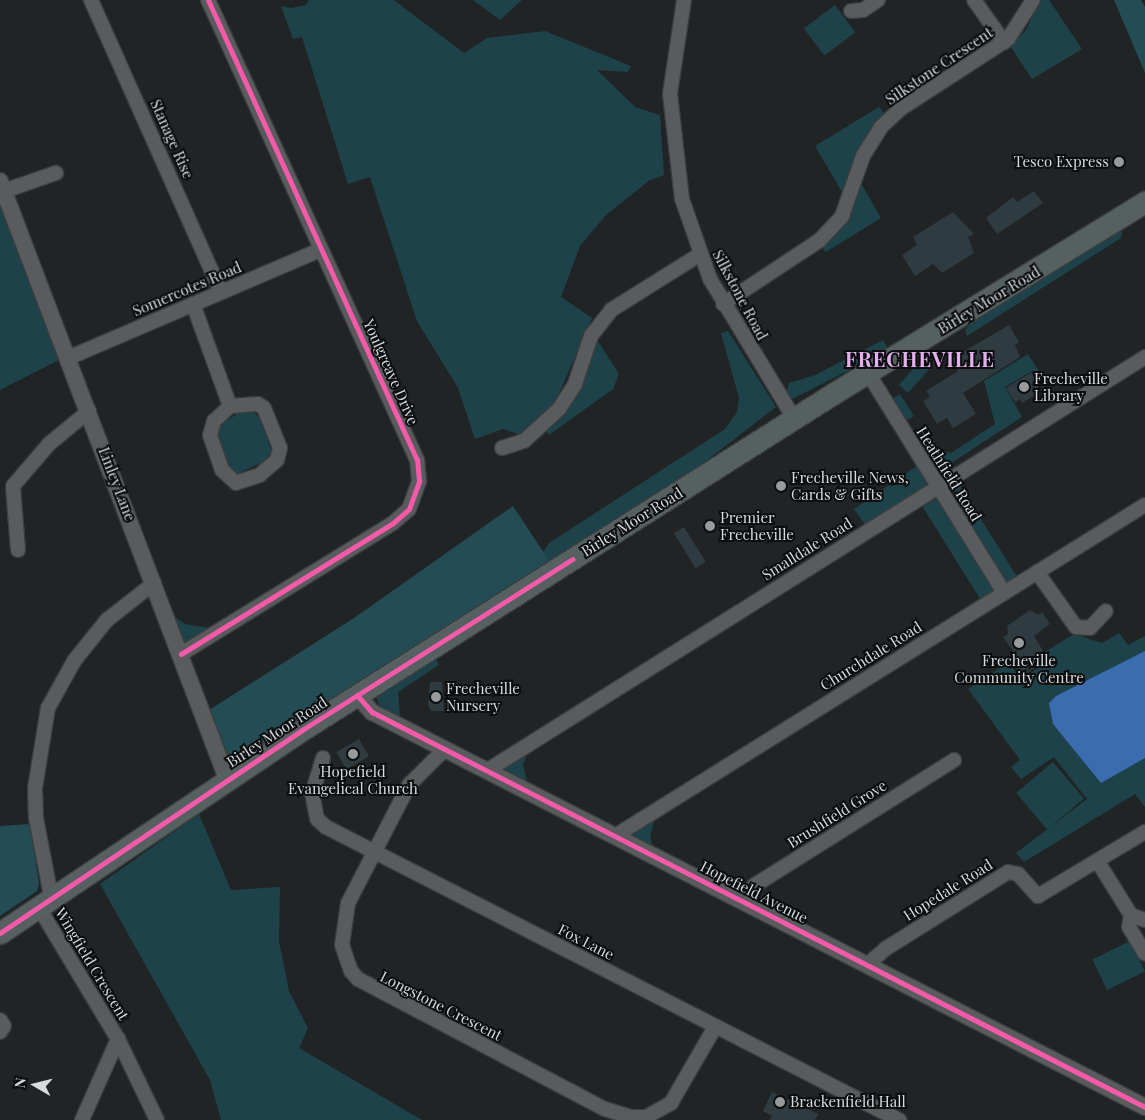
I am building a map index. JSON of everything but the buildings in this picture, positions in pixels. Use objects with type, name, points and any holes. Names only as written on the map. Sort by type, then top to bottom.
[{"type":"main road","name":"Birley Moor Road","points":[[0,933],[44,901],[227,779],[357,695],[794,418],[1145,202]]},
{"type":"street","name":"Stanage Rise","points":[[91,0],[222,292]]},
{"type":"street","name":"Youlgreave Drive","points":[[181,654],[394,523],[409,509],[418,491],[417,460],[208,0]]},
{"type":"street","name":"Silkstone Road","points":[[684,0],[674,57],[671,129],[682,198],[699,255],[723,304],[794,418]]},
{"type":"street","points":[[851,11],[863,10],[878,0]]},
{"type":"street","points":[[974,0],[1004,42]]},
{"type":"street","name":"Silkstone Crescent","points":[[723,304],[832,228],[850,200],[871,140],[886,121],[1004,42],[1024,19],[1033,0]]},
{"type":"street","name":"Linley Lane","points":[[56,173],[2,186],[89,411],[227,779]]},
{"type":"street","name":"Somercotes Road","points":[[68,358],[320,250]]},
{"type":"street","points":[[502,448],[524,440],[559,409],[575,384],[591,336],[611,310],[699,255]]},
{"type":"street","points":[[193,304],[230,406]]},
{"type":"street","name":"Smalldale Road","points":[[488,770],[1145,357]]},
{"type":"street","name":"Heathfield Road","points":[[868,373],[1004,592]]},
{"type":"street","points":[[258,404],[264,408],[280,448],[277,460],[260,475],[236,483],[222,470],[210,435],[214,421],[230,406],[258,404]]},
{"type":"street","points":[[18,550],[13,486],[44,450],[89,411]]},
{"type":"street","name":"Churchdale Road","points":[[615,836],[1145,505]]},
{"type":"street","points":[[1037,572],[1076,628],[1090,628],[1106,610]]},
{"type":"street","points":[[44,901],[35,788],[48,708],[74,661],[107,620],[154,583]]},
{"type":"street","name":"Hopefield Avenue","points":[[357,695],[372,712],[1145,1107]]},
{"type":"street","name":"Longstone Crescent","points":[[445,749],[409,785],[343,917],[342,946],[358,979],[605,1109],[632,1117],[646,1117],[671,1103],[715,1027]]},
{"type":"street","name":"Fox Lane","points":[[323,758],[312,793],[318,818],[326,827],[884,1116],[899,1120]]},
{"type":"street","name":"Brushfield Grove","points":[[742,900],[755,886],[954,760]]},
{"type":"street","name":"Hopedale Road","points":[[868,964],[885,948],[1008,872],[1018,874],[1038,896],[1098,862],[1145,832]]},
{"type":"street","points":[[1098,862],[1131,915],[1145,920]]},
{"type":"street","name":"Wingfield Crescent","points":[[44,901],[118,1039],[157,1120]]},
{"type":"street","points":[[1131,915],[1128,927],[1145,954]]},
{"type":"street","points":[[0,1020],[4,1026],[0,1032]]},
{"type":"street","name":"Wingfield Crescent","points":[[82,1120],[118,1039]]},
{"type":"shaded area","points":[[309,0],[394,0],[464,53],[487,38],[545,31],[631,66],[628,72],[597,70],[635,107],[660,115],[664,175],[650,180],[606,215],[580,246],[561,297],[592,318],[554,405],[521,435],[503,429],[475,439],[458,388],[417,321],[370,177],[348,184],[302,37],[293,39],[281,6],[291,8],[306,5]]},
{"type":"shaded area","points":[[473,0],[522,0],[500,20]]},
{"type":"shaded area","points":[[1040,0],[1049,0],[1082,49],[1032,79],[1010,46],[1026,30]]},
{"type":"shaded area","points":[[1114,0],[1141,0],[1145,7],[1145,73]]},
{"type":"shaded area","points":[[835,5],[855,32],[824,56],[804,28]]},
{"type":"shaded area","points":[[879,107],[885,114],[845,197],[815,146]]},
{"type":"shaded area","points":[[861,183],[881,218],[826,252],[821,246],[853,209]]},
{"type":"shaded area","points":[[0,203],[59,360],[0,390]]},
{"type":"shaded area","points":[[1118,229],[1122,232],[1121,238],[967,336],[965,330],[979,313]]},
{"type":"shaded area","points":[[728,331],[776,407],[692,472],[550,562],[543,552],[549,543],[725,429],[737,412],[739,398],[721,333]]},
{"type":"shaded area","points":[[596,338],[619,374],[613,389],[549,435],[546,430]]},
{"type":"shaded area","points":[[883,340],[889,350],[790,400],[787,390],[789,383],[815,375]]},
{"type":"shaded area","points":[[1028,354],[1047,384],[1042,387],[1032,371],[1005,387],[1022,417],[927,479],[926,487],[866,526],[854,509],[927,459],[915,444],[951,453],[995,424],[984,381]]},
{"type":"shaded area","points":[[923,358],[932,366],[908,393],[899,385]]},
{"type":"shaded area","points":[[900,394],[914,416],[908,420],[890,400]]},
{"type":"shaded area","points":[[252,411],[259,417],[272,452],[263,462],[237,474],[230,470],[216,436],[223,423],[240,412]]},
{"type":"shaded area","points":[[959,484],[1017,577],[981,600],[923,507]]},
{"type":"shaded area","points":[[513,506],[550,562],[244,755],[235,758],[226,754],[209,710],[354,618]]},
{"type":"shaded area","points":[[171,614],[185,624],[215,629],[185,645]]},
{"type":"shaded area","points":[[1119,633],[1128,645],[1145,636],[1145,807],[1135,794],[1024,862],[1016,853],[1087,799],[1054,757],[1021,779],[1011,767],[1020,760],[968,689],[1009,662],[1021,680],[1050,660],[1045,652],[1074,634],[1102,643]]},
{"type":"shaded area","points":[[434,656],[439,665],[398,692],[400,717],[379,706],[376,694]]},
{"type":"shaded area","points":[[529,748],[523,765],[528,785],[508,776],[503,765]]},
{"type":"shaded area","points":[[1053,762],[1084,799],[1047,830],[1016,793]]},
{"type":"shaded area","points":[[199,814],[231,890],[280,887],[279,941],[289,991],[308,1028],[299,1048],[422,1120],[221,1120],[210,1080],[100,884]]},
{"type":"shaded area","points":[[656,815],[650,837],[654,850],[633,835],[635,828]]},
{"type":"shaded area","points":[[30,824],[39,884],[37,891],[0,916],[0,826]]},
{"type":"shaded area","points":[[1130,941],[1145,972],[1107,990],[1092,959]]},
{"type":"water","points":[[1145,651],[1145,758],[1101,783],[1053,724],[1049,703],[1056,696]]},
{"type":"cycle path","points":[[181,654],[393,523],[409,509],[419,481],[417,460],[208,0]]},
{"type":"cycle path","points":[[0,933],[302,730],[573,559]]},
{"type":"cycle path","points":[[357,695],[372,712],[1145,1107]]},
{"type":"place","name":"Tesco Express","points":[[1119,162]]},
{"type":"place","name":"Frecheville Library","points":[[1024,387]]},
{"type":"place","name":"Frecheville News, Cards & Gifts","points":[[781,486]]},
{"type":"place","name":"Premier Frecheville","points":[[710,526]]},
{"type":"place","name":"Frecheville Community Centre","points":[[1019,643]]},
{"type":"place","name":"Frecheville Nursery","points":[[436,697]]},
{"type":"place","name":"Hopefield Evangelical Church","points":[[353,754]]},
{"type":"place","name":"Brackenfield Hall","points":[[780,1102]]},
{"type":"district","name":"FRECHEVILLE","points":[[920,358]]}]
